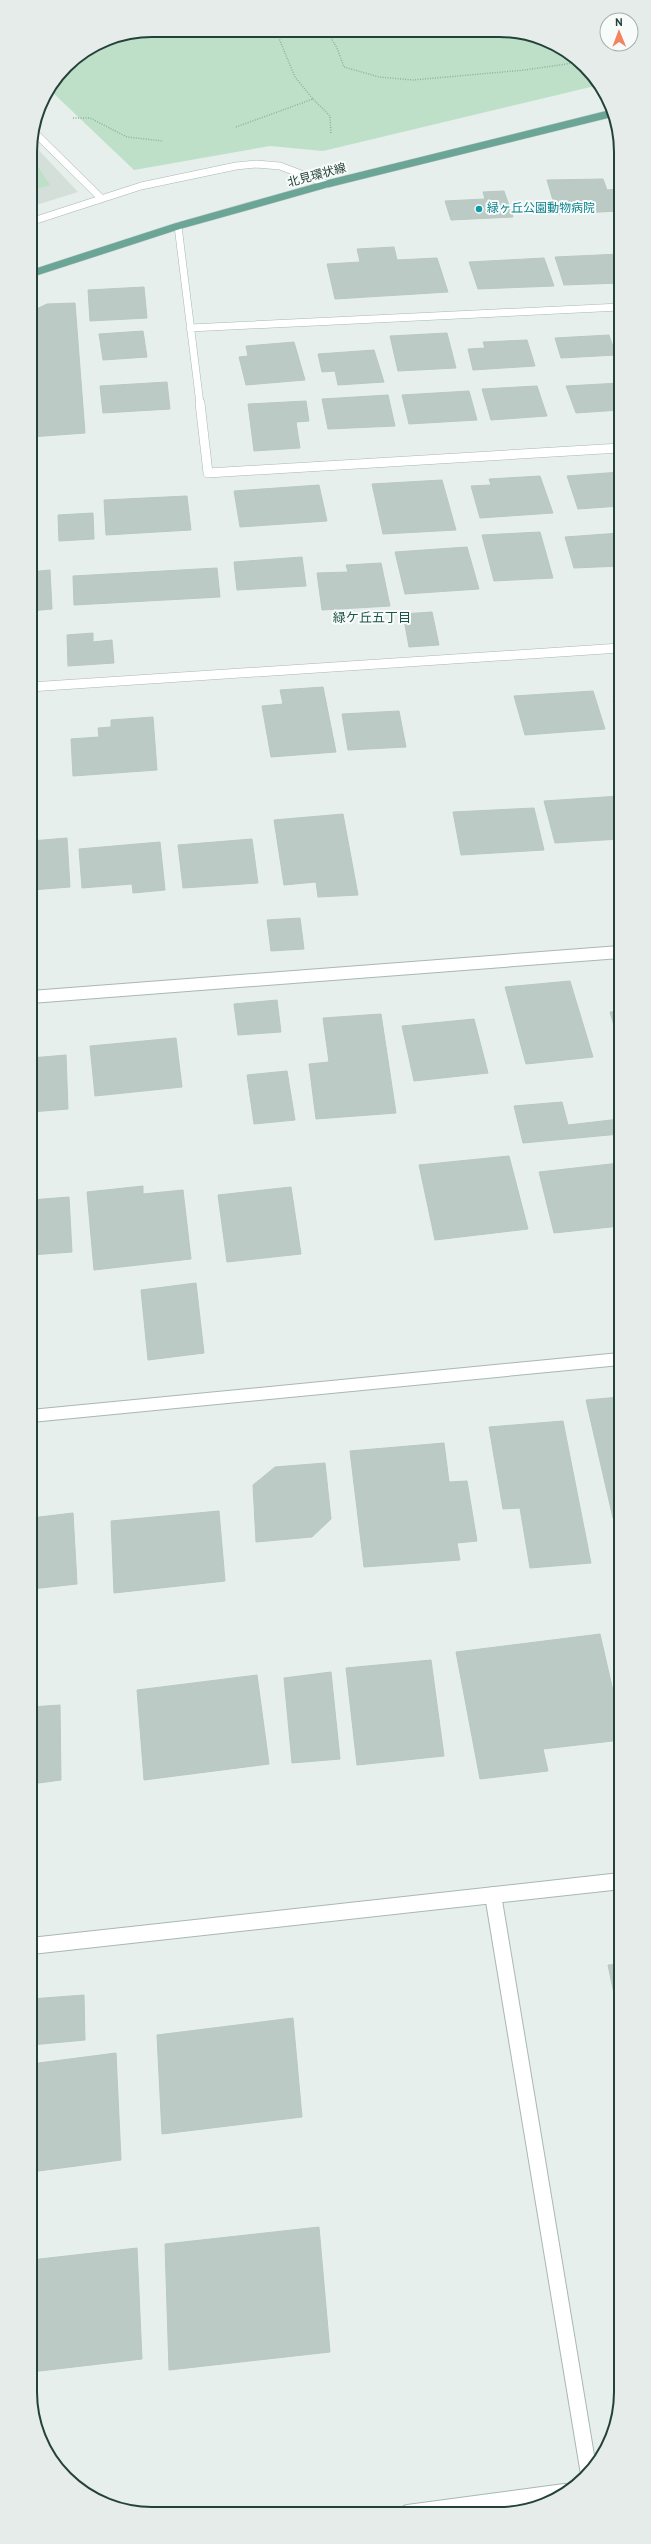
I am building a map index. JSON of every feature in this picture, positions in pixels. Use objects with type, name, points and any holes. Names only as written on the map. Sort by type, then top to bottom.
[{"type":"main road","name":"北見環状線","points":[[37,272],[178,226],[327,184],[608,114]]},
{"type":"street","points":[[38,136],[100,197]]},
{"type":"street","points":[[37,220],[100,197],[185,174],[233,166],[263,164],[296,170],[327,184]]},
{"type":"street","points":[[178,226],[208,473],[614,448]]},
{"type":"street","points":[[190,328],[614,307]]},
{"type":"street","points":[[37,687],[614,648]]},
{"type":"street","points":[[37,997],[614,952]]},
{"type":"street","points":[[37,1415],[614,1360]]},
{"type":"street","points":[[37,1945],[614,1882]]},
{"type":"street","points":[[493,1895],[588,2465]]},
{"type":"street","points":[[453,2507],[552,2494]]},
{"type":"path","points":[[279,37],[295,76],[313,99],[330,116],[331,134]]},
{"type":"path","points":[[331,37],[337,48],[344,67],[379,78],[413,80],[463,77],[571,63]]},
{"type":"path","points":[[231,128],[313,99]]},
{"type":"path","points":[[70,119],[90,118],[108,129],[127,137],[166,141]]},
{"type":"shaded area","points":[[37,148],[78,192],[37,205]]},
{"type":"green space","points":[[152,37],[506,37],[528,41],[556,52],[580,71],[594,86],[323,151],[270,146],[134,170],[53,93],[71,71],[88,56],[108,46],[130,39]]},
{"type":"green space","points":[[37,165],[50,185],[37,189]]},
{"type":"building","points":[[603,179],[607,190],[614,189],[614,211],[557,214],[547,180]]},
{"type":"building","name":"緑ヶ丘公園動物病院","points":[[504,191],[513,217],[451,220],[445,201],[485,199],[483,192]]},
{"type":"building","points":[[394,247],[397,260],[437,258],[448,292],[335,299],[327,264],[360,262],[357,249]]},
{"type":"building","points":[[614,254],[614,283],[564,285],[555,257]]},
{"type":"building","points":[[544,258],[554,286],[478,289],[469,262]]},
{"type":"building","points":[[144,287],[147,318],[90,321],[88,290]]},
{"type":"building","points":[[75,303],[85,433],[37,436],[37,309],[47,304]]},
{"type":"building","points":[[143,331],[147,357],[103,360],[99,334]]},
{"type":"building","points":[[447,333],[456,368],[398,371],[390,336]]},
{"type":"building","points":[[609,335],[614,349],[614,355],[561,358],[555,338]]},
{"type":"building","points":[[527,340],[535,366],[473,370],[468,349],[485,348],[483,342]]},
{"type":"building","points":[[294,342],[305,380],[246,385],[239,357],[248,356],[246,346]]},
{"type":"building","points":[[374,350],[384,382],[338,385],[335,371],[322,372],[318,354]]},
{"type":"building","points":[[167,382],[170,409],[103,413],[100,386]]},
{"type":"building","points":[[614,383],[614,410],[576,413],[566,386]]},
{"type":"building","points":[[537,386],[547,416],[491,420],[482,389]]},
{"type":"building","points":[[469,391],[477,420],[409,424],[402,395]]},
{"type":"building","points":[[388,395],[395,426],[328,429],[322,399]]},
{"type":"building","points":[[306,401],[309,421],[296,422],[300,448],[254,451],[248,404]]},
{"type":"building","points":[[614,472],[614,506],[578,509],[567,476]]},
{"type":"building","points":[[540,476],[553,513],[480,518],[471,486],[491,485],[489,479]]},
{"type":"building","points":[[442,480],[456,530],[383,534],[372,484]]},
{"type":"building","points":[[319,485],[327,521],[240,527],[234,491]]},
{"type":"building","points":[[187,496],[191,530],[106,535],[104,500]]},
{"type":"building","points":[[93,513],[94,539],[59,541],[58,515]]},
{"type":"building","points":[[540,532],[553,578],[494,581],[482,535]]},
{"type":"building","points":[[614,533],[614,566],[574,568],[565,537]]},
{"type":"building","points":[[467,547],[479,589],[405,594],[395,552]]},
{"type":"building","points":[[302,557],[306,586],[237,590],[234,562]]},
{"type":"building","points":[[381,563],[390,606],[322,610],[317,573],[348,572],[346,565]]},
{"type":"building","points":[[217,568],[220,597],[74,605],[73,576]]},
{"type":"building","points":[[50,570],[52,609],[37,610],[37,571]]},
{"type":"building","points":[[432,612],[439,645],[409,647],[403,614]]},
{"type":"building","points":[[93,633],[93,642],[112,640],[114,663],[68,666],[67,635]]},
{"type":"building","points":[[323,687],[336,752],[271,757],[262,706],[283,704],[280,690]]},
{"type":"building","points":[[593,691],[605,729],[525,735],[514,696]]},
{"type":"building","points":[[399,711],[406,747],[348,750],[342,714]]},
{"type":"building","points":[[153,717],[157,770],[73,776],[71,739],[99,737],[98,728],[111,727],[111,720]]},
{"type":"building","points":[[614,796],[614,839],[555,843],[544,801]]},
{"type":"building","points":[[534,808],[544,850],[461,855],[453,812]]},
{"type":"building","points":[[343,814],[358,895],[318,897],[316,882],[284,885],[274,820]]},
{"type":"building","points":[[67,838],[70,887],[37,890],[37,840]]},
{"type":"building","points":[[252,839],[258,883],[183,888],[178,845]]},
{"type":"building","points":[[160,842],[165,890],[133,893],[132,884],[82,888],[79,849]]},
{"type":"building","points":[[300,918],[304,949],[271,951],[267,920]]},
{"type":"building","points":[[570,981],[593,1057],[526,1064],[505,987]]},
{"type":"building","points":[[277,1000],[281,1032],[238,1035],[234,1004]]},
{"type":"building","points":[[610,1012],[614,1012],[614,1026]]},
{"type":"building","points":[[381,1014],[396,1113],[316,1119],[309,1064],[329,1062],[323,1018]]},
{"type":"building","points":[[474,1019],[488,1073],[414,1081],[402,1026]]},
{"type":"building","points":[[176,1038],[182,1087],[95,1096],[90,1046]]},
{"type":"building","points":[[66,1055],[68,1109],[37,1112],[37,1057]]},
{"type":"building","points":[[287,1071],[295,1120],[254,1124],[247,1075]]},
{"type":"building","points":[[562,1102],[568,1125],[614,1120],[614,1135],[523,1143],[514,1106]]},
{"type":"building","points":[[509,1156],[528,1229],[435,1240],[419,1165]]},
{"type":"building","points":[[614,1164],[614,1227],[554,1233],[539,1172]]},
{"type":"building","points":[[143,1186],[143,1194],[183,1190],[191,1259],[94,1270],[87,1192]]},
{"type":"building","points":[[291,1187],[301,1254],[227,1262],[218,1195]]},
{"type":"building","points":[[69,1197],[72,1252],[37,1255],[37,1200]]},
{"type":"building","points":[[196,1283],[204,1353],[148,1360],[141,1290]]},
{"type":"building","points":[[614,1398],[614,1518],[613,1518],[586,1400]]},
{"type":"building","points":[[563,1421],[591,1563],[530,1568],[520,1508],[503,1509],[489,1427]]},
{"type":"building","points":[[444,1443],[449,1482],[467,1481],[477,1541],[457,1543],[460,1560],[364,1567],[350,1451]]},
{"type":"building","points":[[325,1463],[331,1519],[312,1537],[256,1542],[253,1485],[275,1467]]},
{"type":"building","points":[[219,1511],[225,1581],[114,1593],[111,1521]]},
{"type":"building","points":[[73,1513],[77,1584],[37,1588],[37,1517]]},
{"type":"building","points":[[600,1634],[614,1695],[614,1741],[543,1749],[548,1771],[480,1779],[456,1652]]},
{"type":"building","points":[[431,1660],[444,1756],[357,1765],[346,1668]]},
{"type":"building","points":[[331,1672],[340,1759],[292,1763],[284,1678]]},
{"type":"building","points":[[257,1675],[269,1764],[144,1780],[137,1690]]},
{"type":"building","points":[[60,1705],[61,1780],[37,1783],[37,1707]]},
{"type":"building","points":[[608,1965],[614,1965],[614,1994]]},
{"type":"building","points":[[84,1995],[85,2040],[37,2044],[37,1999]]},
{"type":"building","points":[[293,2018],[302,2117],[162,2134],[157,2035]]},
{"type":"building","points":[[116,2053],[121,2160],[37,2171],[37,2063]]},
{"type":"building","points":[[319,2227],[330,2352],[169,2370],[165,2244]]},
{"type":"building","points":[[137,2248],[142,2359],[37,2371],[37,2259]]},
{"type":"place","name":"緑ヶ丘公園動物病院","points":[[479,209]]},
{"type":"district","name":"緑ケ丘五丁目","points":[[372,619]]}]
